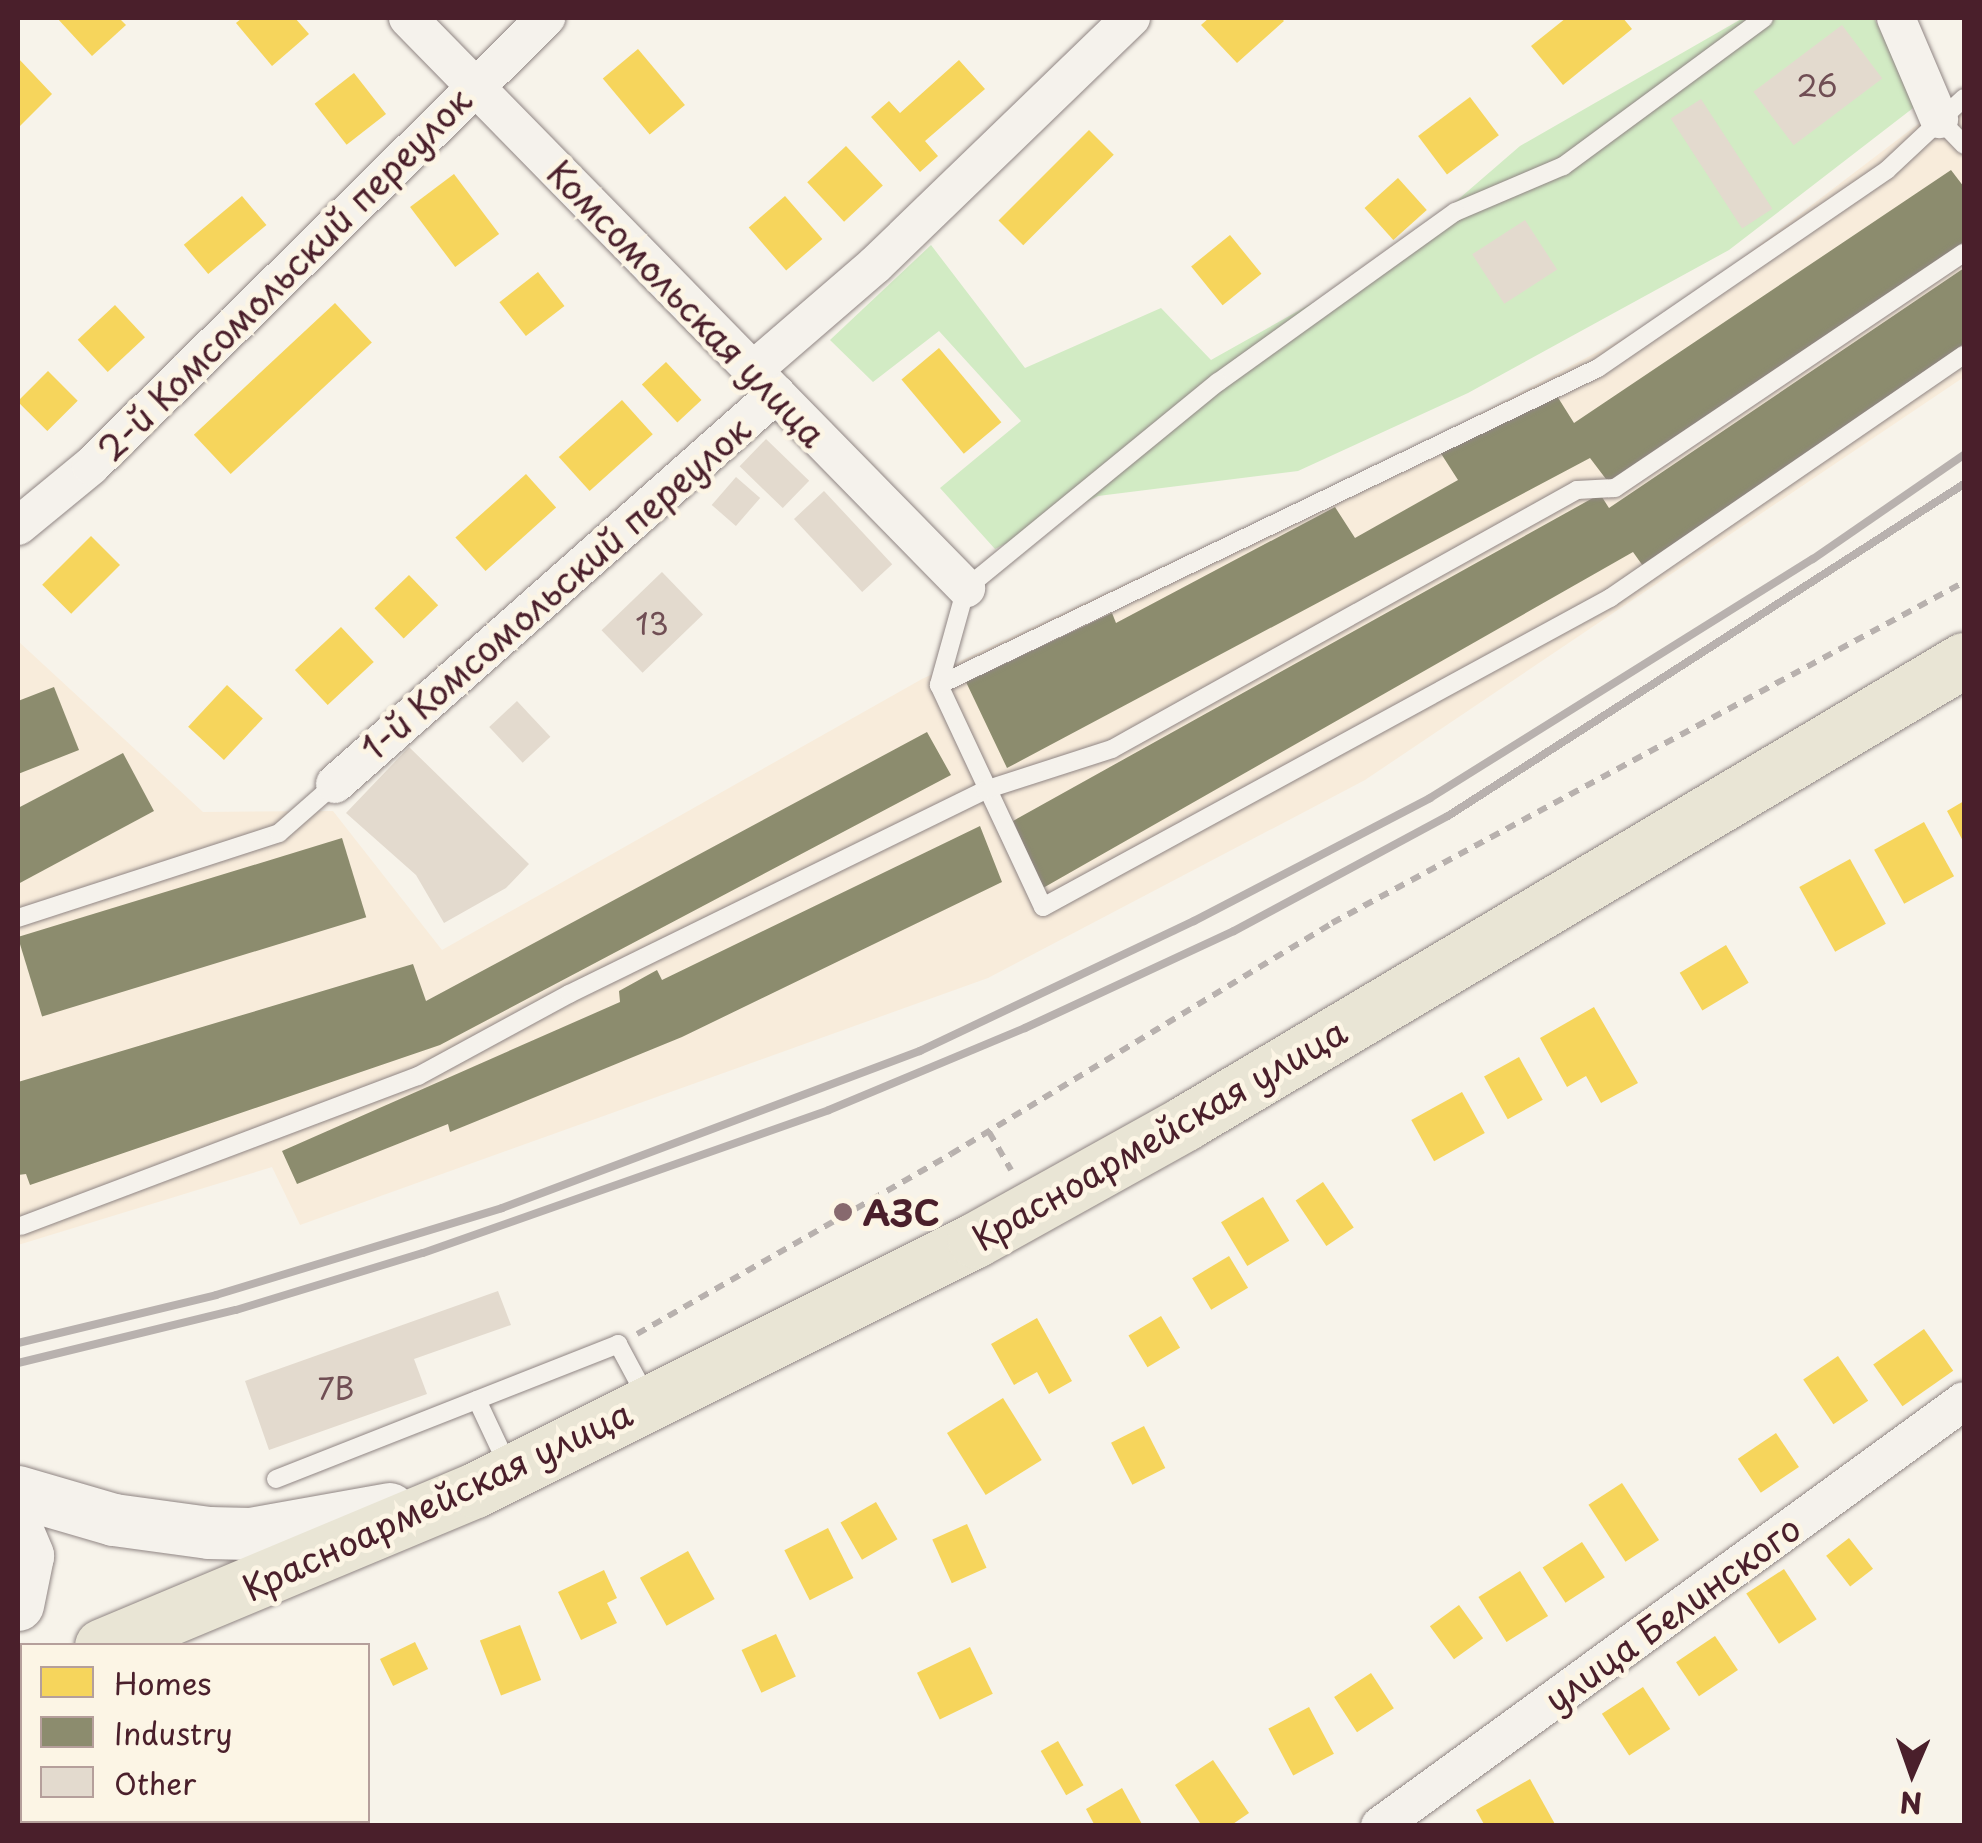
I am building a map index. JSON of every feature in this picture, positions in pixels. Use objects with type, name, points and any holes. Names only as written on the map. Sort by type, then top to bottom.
[{"type":"main road","name":"Красноармейская улица","points":[[112,1643],[493,1481],[975,1240],[1185,1124],[1964,660]]},
{"type":"main road","points":[[18,1492],[163,1528],[250,1534],[493,1481]]},
{"type":"main road","points":[[18,1532],[28,1556],[18,1605]]},
{"type":"street","name":"Комсомольская улица","points":[[408,18],[966,588]]},
{"type":"street","name":"2-й Комсомольский переулок","points":[[18,526],[91,466],[546,18]]},
{"type":"street","name":"1-й Комсомольский переулок","points":[[336,784],[764,383],[874,265],[1130,18]]},
{"type":"street","points":[[1896,18],[1956,121]]},
{"type":"street","name":"улица Белинского","points":[[1380,1826],[1964,1401]]},
{"type":"lane","points":[[1764,18],[1564,166],[1455,212],[1218,382],[966,588],[938,685],[1042,907],[1610,598],[1964,355]]},
{"type":"lane","points":[[938,685],[1598,368],[1956,121]]},
{"type":"lane","points":[[21,1226],[418,1076],[569,994],[984,790],[1112,749],[1578,490],[1615,488],[1964,253]]},
{"type":"lane","points":[[18,918],[279,833],[336,784]]},
{"type":"lane","points":[[276,1479],[618,1344],[650,1403]]},
{"type":"lane","points":[[477,1400],[493,1481]]},
{"type":"path","points":[[618,1344],[951,1154],[1332,924],[1964,582]]},
{"type":"shaded area","points":[[1964,89],[1964,377],[1365,780],[988,978],[300,1225],[272,1167],[18,1245],[18,641],[203,812],[333,811],[442,950],[922,679],[1405,453],[1666,316]]},
{"type":"green space","points":[[1743,18],[1874,18],[1917,105],[1729,250],[1468,393],[1298,471],[1098,496],[995,549],[940,488],[1021,421],[939,331],[873,382],[830,340],[931,245],[1025,368],[1161,308],[1211,360],[1387,261],[1520,146]]},
{"type":"building: Homes","points":[[57,18],[119,18],[126,25],[92,56]]},
{"type":"building: Homes","points":[[242,18],[295,18],[309,34],[272,66],[236,23]]},
{"type":"building: Homes","points":[[1209,18],[1284,21],[1237,63],[1201,25]]},
{"type":"building: Homes","points":[[1566,18],[1623,18],[1632,29],[1563,85],[1531,46]]},
{"type":"building: Homes","points":[[638,49],[685,105],[650,134],[603,79]]},
{"type":"building: Homes","points":[[18,58],[52,94],[18,128]]},
{"type":"building: Homes","points":[[959,60],[985,89],[925,141],[938,156],[920,172],[871,117],[889,101],[900,113]]},
{"type":"building: Homes","points":[[354,73],[386,114],[347,145],[315,104]]},
{"type":"building: Homes","points":[[1470,97],[1499,135],[1447,174],[1418,136]]},
{"type":"building: Homes","points":[[1089,130],[1114,155],[1023,245],[998,221]]},
{"type":"building: Homes","points":[[846,146],[883,185],[844,222],[807,182]]},
{"type":"building: Homes","points":[[454,174],[499,234],[455,267],[410,207]]},
{"type":"building: Homes","points":[[1398,178],[1427,210],[1393,240],[1365,208]]},
{"type":"building: Homes","points":[[242,196],[266,225],[208,274],[184,245]]},
{"type":"building: Homes","points":[[785,196],[822,239],[786,271],[749,227]]},
{"type":"building: Homes","points":[[1230,235],[1261,274],[1223,305],[1191,266]]},
{"type":"building: Homes","points":[[538,272],[564,306],[526,336],[499,302]]},
{"type":"building: Homes","points":[[335,303],[372,342],[231,474],[194,435]]},
{"type":"building: Homes","points":[[115,305],[145,337],[108,372],[78,340]]},
{"type":"building: Homes","points":[[939,348],[1001,422],[964,454],[901,379]]},
{"type":"building: Homes","points":[[666,362],[701,400],[677,423],[642,385]]},
{"type":"building: Homes","points":[[48,371],[78,401],[47,431],[18,401]]},
{"type":"building: Homes","points":[[622,400],[653,434],[590,491],[559,457]]},
{"type":"building: Homes","points":[[526,474],[556,507],[486,571],[455,538]]},
{"type":"building: Homes","points":[[91,536],[120,565],[71,614],[42,585]]},
{"type":"building: Homes","points":[[409,575],[438,605],[404,639],[374,608]]},
{"type":"building: Homes","points":[[341,627],[374,662],[328,705],[295,670]]},
{"type":"building: Homes","points":[[227,685],[263,718],[224,760],[188,727]]},
{"type":"building: Homes","points":[[1964,801],[1964,843],[1947,811]]},
{"type":"building: Homes","points":[[1924,822],[1954,876],[1904,904],[1874,850]]},
{"type":"building: Homes","points":[[1850,859],[1886,924],[1835,952],[1799,887]]},
{"type":"building: Homes","points":[[1726,945],[1749,983],[1702,1011],[1680,973]]},
{"type":"building: Homes","points":[[1594,1007],[1638,1083],[1601,1103],[1586,1076],[1567,1087],[1540,1038]]},
{"type":"building: Homes","points":[[1519,1057],[1543,1100],[1508,1119],[1484,1076]]},
{"type":"building: Homes","points":[[1462,1092],[1485,1133],[1434,1161],[1411,1120]]},
{"type":"building: Homes","points":[[1323,1182],[1354,1228],[1326,1246],[1296,1200]]},
{"type":"building: Homes","points":[[1263,1197],[1289,1241],[1247,1266],[1221,1222]]},
{"type":"building: Homes","points":[[1229,1256],[1248,1288],[1211,1310],[1192,1278]]},
{"type":"building: Homes","points":[[1161,1316],[1180,1348],[1147,1367],[1128,1336]]},
{"type":"building: Homes","points":[[1037,1318],[1072,1381],[1049,1394],[1037,1372],[1014,1385],[991,1344]]},
{"type":"building: Homes","points":[[1924,1329],[1953,1371],[1902,1406],[1873,1365]]},
{"type":"building: Homes","points":[[1838,1356],[1868,1401],[1833,1424],[1803,1379]]},
{"type":"building: Homes","points":[[1003,1398],[1042,1460],[986,1495],[947,1433]]},
{"type":"building: Homes","points":[[1144,1426],[1165,1468],[1132,1485],[1111,1443]]},
{"type":"building: Homes","points":[[1776,1433],[1799,1467],[1761,1493],[1738,1459]]},
{"type":"building: Homes","points":[[1622,1483],[1659,1540],[1625,1562],[1588,1505]]},
{"type":"building: Homes","points":[[876,1502],[898,1539],[862,1560],[840,1523]]},
{"type":"building: Homes","points":[[967,1524],[987,1568],[952,1583],[932,1539]]},
{"type":"building: Homes","points":[[828,1528],[853,1578],[810,1600],[784,1550]]},
{"type":"building: Homes","points":[[1849,1538],[1873,1569],[1850,1587],[1826,1556]]},
{"type":"building: Homes","points":[[1582,1542],[1605,1577],[1565,1603],[1543,1568]]},
{"type":"building: Homes","points":[[688,1551],[715,1599],[667,1626],[640,1578]]},
{"type":"building: Homes","points":[[1784,1569],[1817,1619],[1779,1644],[1746,1594]]},
{"type":"building: Homes","points":[[604,1570],[617,1598],[607,1603],[617,1623],[581,1640],[558,1592]]},
{"type":"building: Homes","points":[[1520,1571],[1548,1616],[1507,1642],[1478,1597]]},
{"type":"building: Homes","points":[[1459,1605],[1483,1638],[1454,1659],[1430,1626]]},
{"type":"building: Homes","points":[[520,1625],[541,1680],[501,1695],[480,1640]]},
{"type":"building: Homes","points":[[776,1634],[796,1677],[761,1693],[742,1650]]},
{"type":"building: Homes","points":[[1715,1636],[1738,1670],[1699,1696],[1676,1662]]},
{"type":"building: Homes","points":[[415,1642],[428,1669],[393,1686],[380,1659]]},
{"type":"building: Homes","points":[[970,1647],[993,1694],[940,1720],[917,1673]]},
{"type":"building: Homes","points":[[1371,1673],[1394,1708],[1357,1732],[1334,1697]]},
{"type":"building: Homes","points":[[1643,1687],[1670,1729],[1629,1756],[1602,1714]]},
{"type":"building: Homes","points":[[1309,1707],[1334,1754],[1293,1775],[1268,1729]]},
{"type":"building: Homes","points":[[1058,1741],[1084,1785],[1066,1795],[1041,1751]]},
{"type":"building: Homes","points":[[1213,1760],[1249,1813],[1230,1826],[1202,1826],[1175,1785]]},
{"type":"building: Homes","points":[[1530,1779],[1556,1826],[1485,1826],[1476,1810]]},
{"type":"building: Homes","points":[[1122,1788],[1143,1826],[1095,1826],[1086,1809]]},
{"type":"building: Industry","points":[[1951,170],[1964,187],[1964,244],[1609,483],[1590,458],[1007,768],[966,682],[1112,613],[1116,623],[1335,507],[1355,538],[1458,480],[1440,452],[1557,396],[1574,423]]},
{"type":"building: Industry","points":[[1964,268],[1964,344],[1643,566],[1633,552],[1043,888],[1013,821],[1600,494],[1609,508]]},
{"type":"building: Industry","points":[[54,687],[79,750],[18,774],[18,701]]},
{"type":"building: Industry","points":[[927,732],[951,775],[440,1045],[30,1185],[26,1174],[18,1175],[18,1082],[413,964],[426,1001]]},
{"type":"building: Industry","points":[[123,753],[154,811],[18,884],[18,808]]},
{"type":"building: Industry","points":[[980,826],[1002,882],[682,1037],[450,1132],[448,1124],[297,1184],[282,1151],[620,1002],[619,991],[657,970],[662,980]]},
{"type":"building: Industry","points":[[342,838],[366,917],[42,1016],[18,937]]},
{"type":"building: Other","points":[[1842,25],[1882,79],[1794,145],[1753,92]]},
{"type":"building: Other","points":[[1701,99],[1772,209],[1742,228],[1671,119]]},
{"type":"building: Other","points":[[1525,220],[1557,269],[1504,304],[1472,254]]},
{"type":"building: Other","points":[[766,439],[809,481],[783,508],[740,466]]},
{"type":"building: Other","points":[[736,477],[760,498],[736,526],[712,505]]},
{"type":"building: Other","points":[[824,491],[892,564],[862,592],[794,519]]},
{"type":"building: Other","points":[[662,572],[703,614],[643,673],[602,630]]},
{"type":"building: Other","points":[[517,701],[550,737],[523,763],[489,727]]},
{"type":"building: Other","points":[[409,747],[529,864],[506,888],[444,923],[416,875],[346,813]]},
{"type":"building: Other","points":[[498,1291],[511,1325],[414,1359],[427,1394],[269,1450],[245,1381]]},
{"type":"railway","points":[[18,1343],[216,1295],[502,1208],[920,1051],[1194,921],[1430,798],[1813,559],[1964,455]]},
{"type":"railway","points":[[18,1363],[236,1310],[423,1253],[829,1110],[1025,1028],[1234,931],[1448,816],[1964,484]]},
{"type":"place","name":"АЗС","points":[[843,1212]]}]
